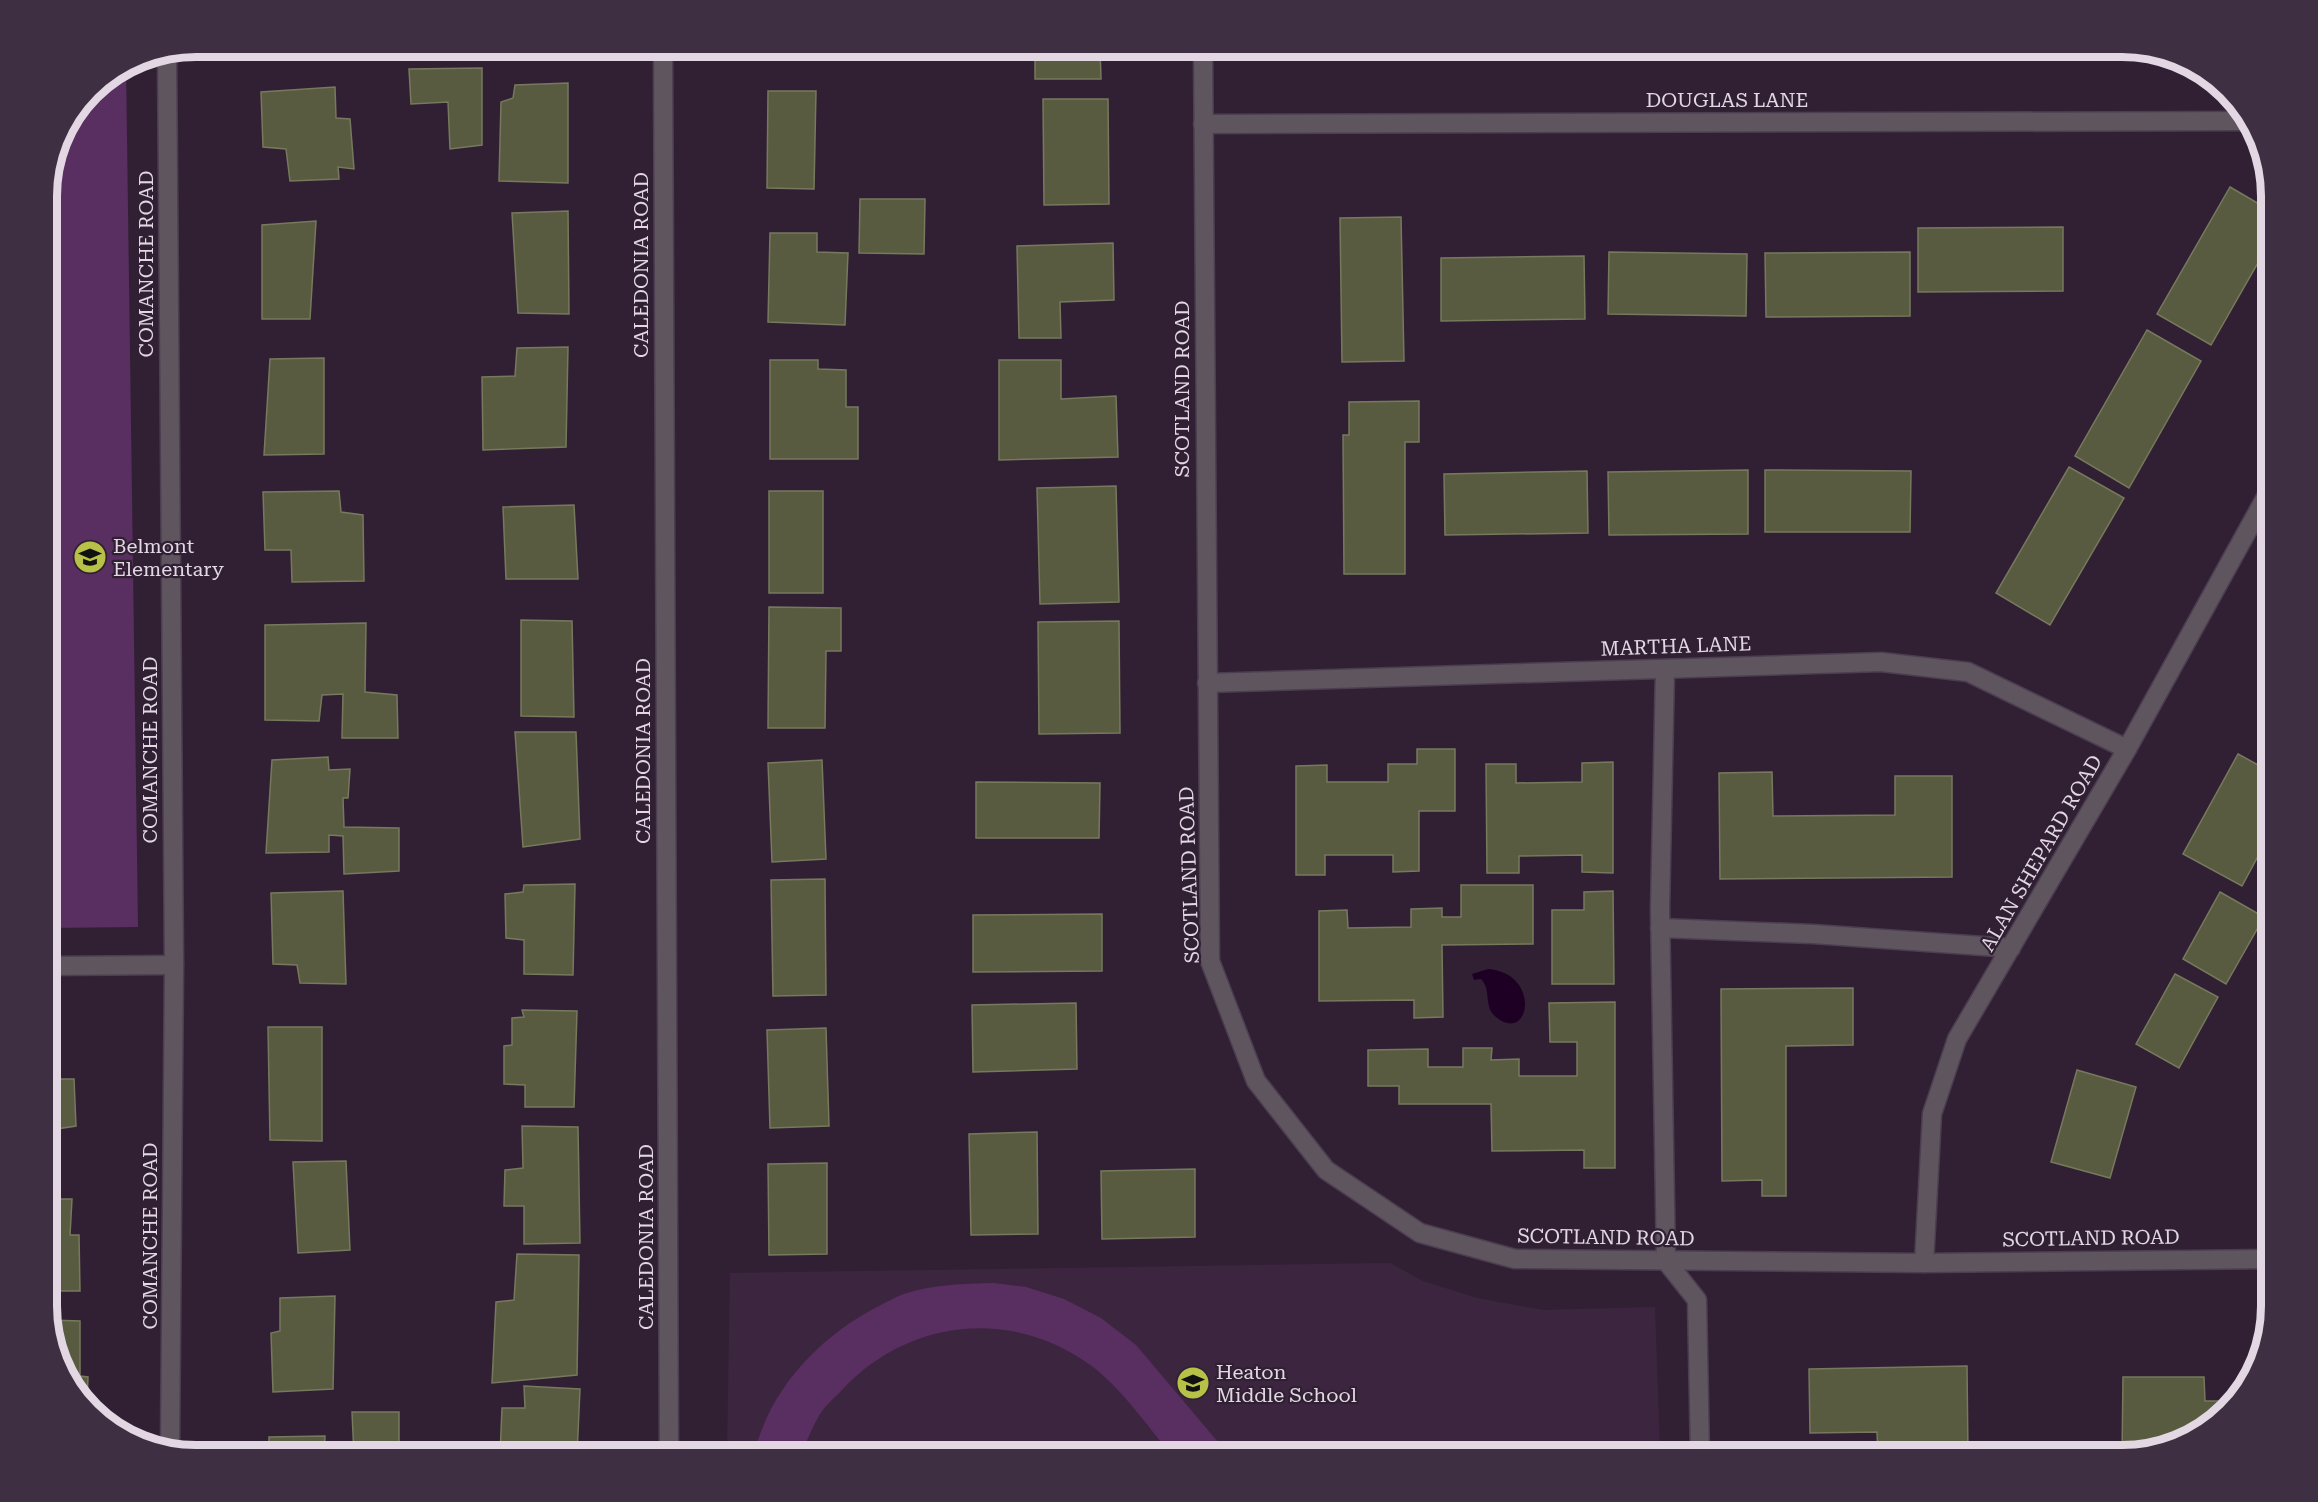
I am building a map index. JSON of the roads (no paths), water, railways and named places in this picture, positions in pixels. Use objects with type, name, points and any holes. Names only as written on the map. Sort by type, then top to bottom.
[{"type":"street","name":"CALEDONIA ROAD","points":[[663,57],[669,1445]]},
{"type":"street","name":"SCOTLAND ROAD","points":[[1203,57],[1210,961],[1256,1081],[1326,1170],[1420,1233],[1515,1259],[1924,1263],[2261,1258]]},
{"type":"street","name":"COMANCHE ROAD","points":[[167,60],[174,965],[170,1442]]},
{"type":"street","name":"DOUGLAS LANE","points":[[1203,124],[2239,121]]},
{"type":"street","name":"ALAN SHEPARD ROAD","points":[[1924,1263],[1932,1114],[1957,1039],[2127,749],[2261,506]]},
{"type":"street","name":"MARTHA LANE","points":[[1207,683],[1881,662],[1968,672],[2127,749]]},
{"type":"street","points":[[1665,669],[1660,928],[1666,1261],[1696,1300],[1700,1445]]},
{"type":"street","points":[[1660,928],[1813,934],[2011,948]]},
{"type":"street","points":[[57,966],[174,965]]},
{"type":"place","name":"Belmont Elementary","points":[[90,557]]},
{"type":"place","name":"Heaton Middle School","points":[[1193,1383]]}]
